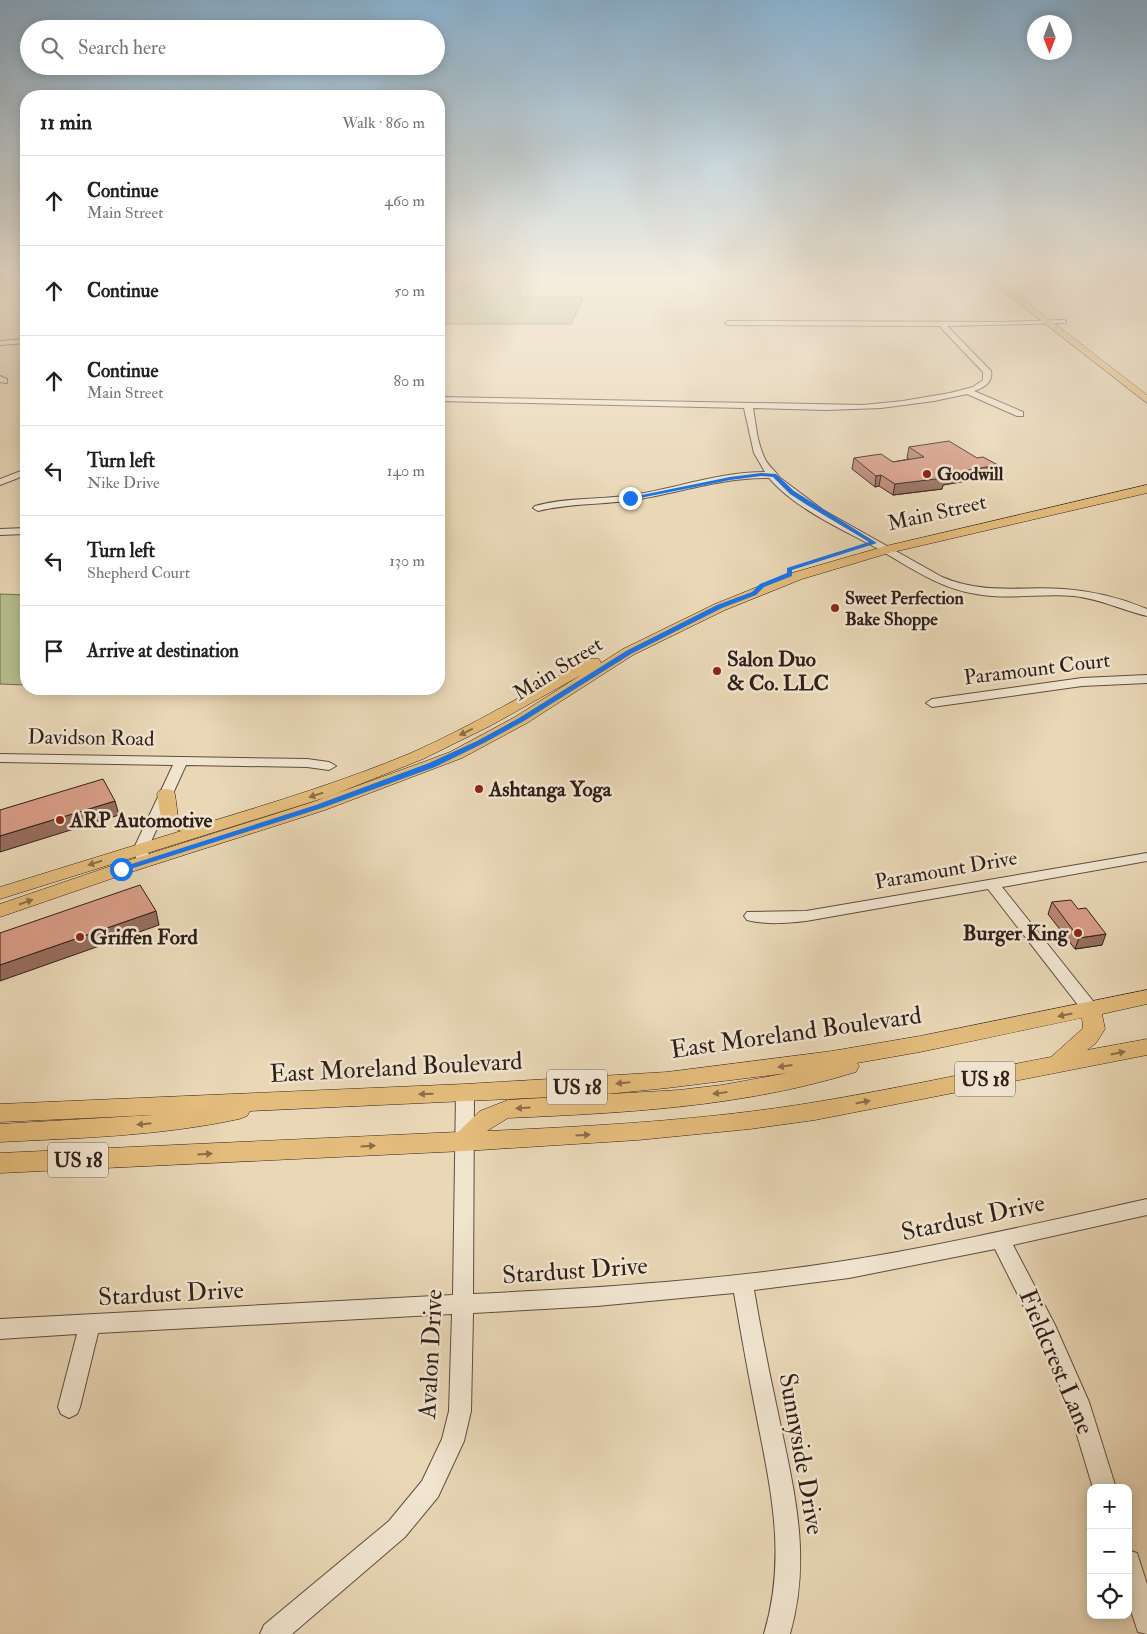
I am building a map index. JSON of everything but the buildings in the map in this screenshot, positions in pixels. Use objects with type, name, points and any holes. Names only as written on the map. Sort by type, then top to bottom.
[{"type":"main road","points":[[1085,352],[1146,400]]},
{"type":"main road","points":[[1096,352],[1127,371]]},
{"type":"main road","name":"Main Street","points":[[0,911],[215,825],[324,792],[417,756],[496,717],[678,614],[721,594],[789,569],[1147,478]]},
{"type":"main road","points":[[1058,509],[1098,495],[1147,483]]},
{"type":"main road","name":"Main Street","points":[[0,893],[319,806],[432,765],[456,755],[512,725],[628,652],[720,607],[797,576],[880,546],[1147,489]]},
{"type":"main road","points":[[754,593],[762,585],[790,574],[789,569]]},
{"type":"main road","points":[[524,701],[540,708]]},
{"type":"main road","points":[[496,717],[512,725]]},
{"type":"main road","points":[[417,756],[432,765]]},
{"type":"main road","points":[[166,794],[168,815],[176,824],[198,827],[215,825]]},
{"type":"main road","name":"East Moreland Boulevard","points":[[0,1113],[465,1093],[667,1080],[832,1059],[920,1044],[1147,997]]},
{"type":"main road","points":[[1055,1066],[1088,1037],[1094,1029],[1091,1010]]},
{"type":"main road","points":[[464,1142],[477,1124],[493,1113],[508,1109],[688,1097],[755,1089],[832,1071],[920,1044]]},
{"type":"main road","name":"US 18","points":[[0,1163],[464,1142],[638,1131],[750,1120],[815,1111],[1147,1048]]},
{"type":"main road","points":[[0,1133],[113,1127],[212,1117],[278,1100]]},
{"type":"street","points":[[445,399],[553,403],[881,406],[967,392],[982,385],[988,378],[988,373],[969,352]]},
{"type":"street","points":[[967,392],[1020,414]]},
{"type":"street","points":[[748,406],[760,458],[767,470],[785,487],[809,504],[918,570],[944,583],[965,589],[998,594],[1052,592],[1079,594],[1118,602],[1147,614]]},
{"type":"street","points":[[0,482],[20,474]]},
{"type":"street","points":[[538,508],[555,504],[640,497],[744,477],[774,475]]},
{"type":"street","points":[[0,532],[20,531]]},
{"type":"street","name":"Paramount Court","points":[[932,703],[1082,682],[1147,679]]},
{"type":"street","name":"Davidson Road","points":[[0,758],[307,762],[329,766]]},
{"type":"street","name":"Davidson Road","points":[[142,855],[181,761]]},
{"type":"street","name":"Paramount Drive","points":[[752,916],[782,918],[806,916],[1147,857]]},
{"type":"street","points":[[992,884],[1091,1010]]},
{"type":"street","name":"Avalon Drive","points":[[273,1634],[397,1529],[430,1489],[453,1441],[460,1411],[462,1388],[465,1093]]},
{"type":"street","name":"Stardust Drive","points":[[0,1329],[597,1297],[742,1283],[849,1269],[1000,1240],[1147,1207]]},
{"type":"street","name":"Fieldcrest Lane","points":[[1000,1240],[1048,1332],[1078,1402],[1104,1484]]},
{"type":"street","name":"Sunnyside Drive","points":[[742,1283],[786,1512],[790,1555],[788,1578],[777,1634]]},
{"type":"street","points":[[69,1407],[90,1325]]},
{"type":"street","points":[[1132,1574],[1147,1622]]},
{"type":"green space","points":[[0,594],[20,595],[20,685],[0,684]]},
{"type":"place","name":"Goodwill","points":[[927,474]]},
{"type":"place","name":"Sweet Perfection Bake Shoppe","points":[[835,608]]},
{"type":"place","name":"Salon Duo & Co. LLC","points":[[717,671]]},
{"type":"place","name":"Ashtanga Yoga","points":[[479,789]]},
{"type":"place","name":"ARP Automotive","points":[[60,820]]},
{"type":"place","name":"Burger King","points":[[1078,933]]},
{"type":"place","name":"Griffen Ford","points":[[80,937]]},
{"type":"route","points":[[121,869],[378,786],[456,755],[521,720],[628,652],[720,607],[754,593],[762,585],[790,574],[789,569],[874,543],[809,504],[778,481],[774,475],[761,474],[630,498]]}]
